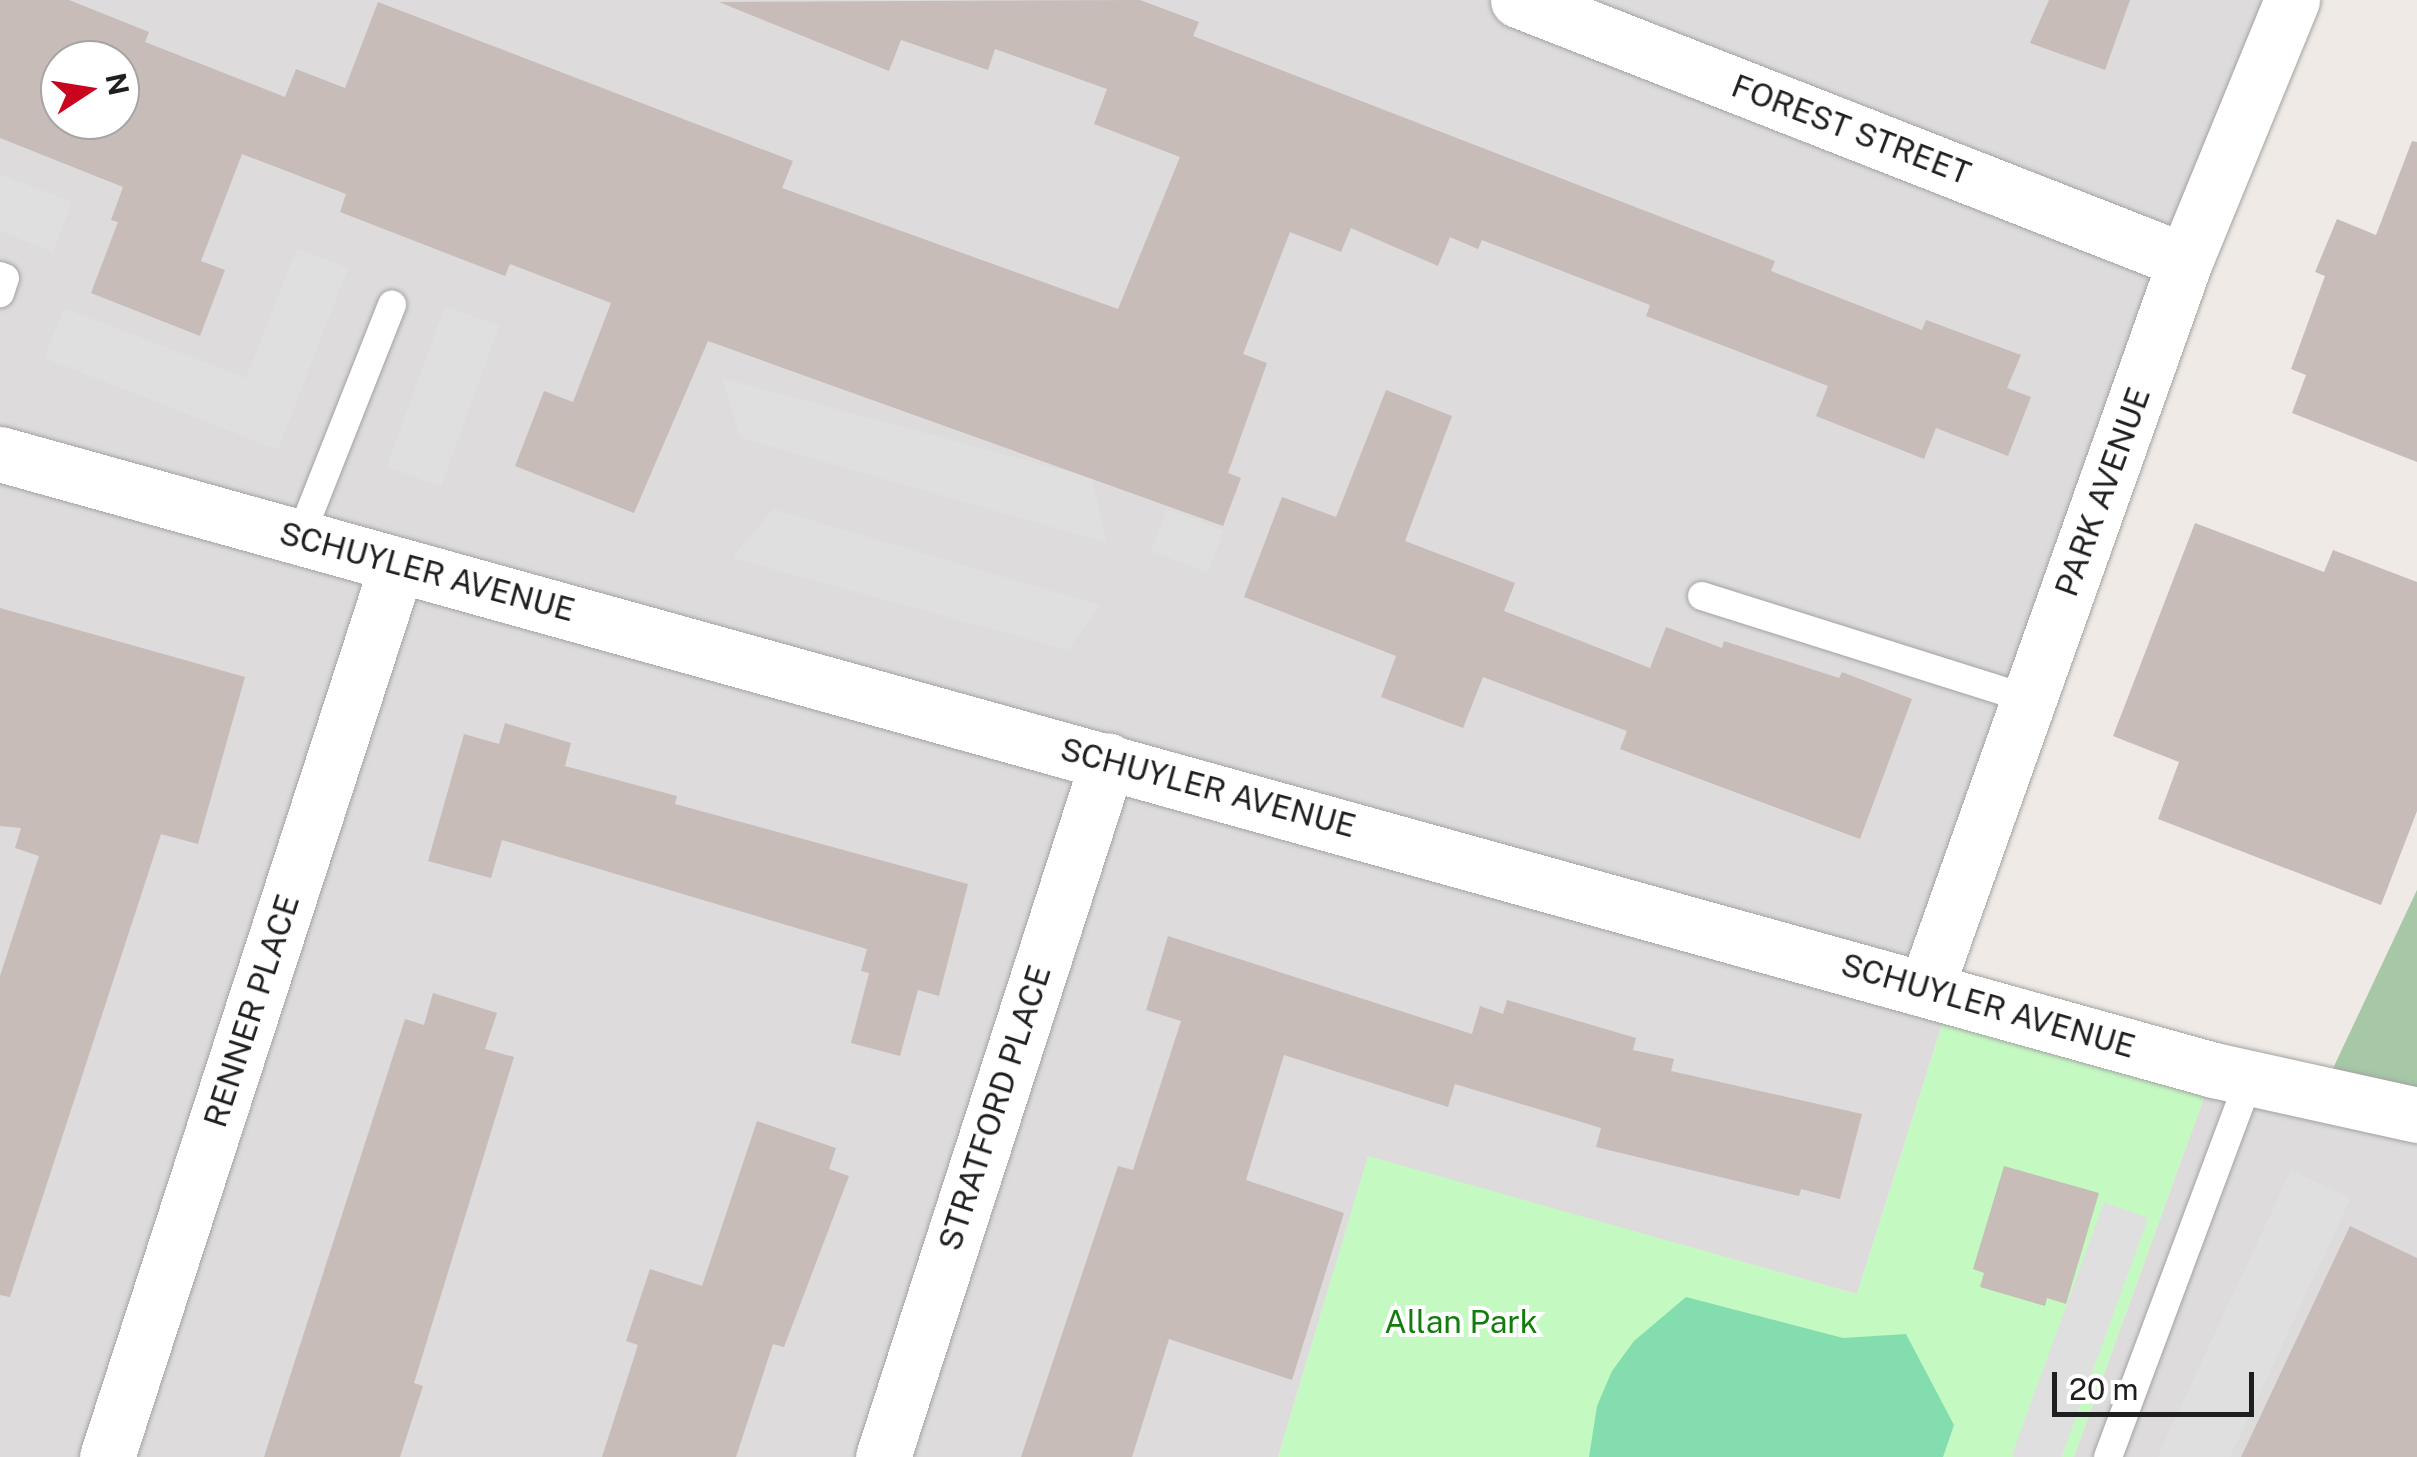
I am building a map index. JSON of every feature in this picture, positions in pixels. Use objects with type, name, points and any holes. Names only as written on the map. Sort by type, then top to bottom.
[{"type":"street","name":"FOREST STREET","points":[[1518,0],[2186,261]]},
{"type":"street","name":"PARK AVENUE","points":[[1926,988],[2186,261],[2292,0]]},
{"type":"street","name":"SCHUYLER AVENUE","points":[[0,454],[2248,1079],[2413,1110]]},
{"type":"street","name":"RENNER PLACE","points":[[107,1457],[398,565]]},
{"type":"street","name":"STRATFORD PLACE","points":[[883,1457],[1108,760]]},
{"type":"lane","points":[[0,276],[6,278],[0,293]]},
{"type":"lane","points":[[300,537],[392,304]]},
{"type":"lane","points":[[1702,596],[2028,700]]},
{"type":"lane","points":[[2106,1454],[2248,1079]]},
{"type":"shaded area","points":[[0,0],[2292,0],[1951,996],[1857,1294],[1368,1157],[1278,1457],[0,1457]]},
{"type":"shaded area","points":[[0,174],[72,202],[53,252],[0,231]]},
{"type":"shaded area","points":[[297,248],[348,268],[278,450],[44,358],[64,308],[246,378]]},
{"type":"shaded area","points":[[445,306],[500,326],[441,487],[387,467]]},
{"type":"shaded area","points":[[722,378],[1092,478],[1107,543],[740,438]]},
{"type":"shaded area","points":[[773,509],[1100,605],[1068,650],[732,558]]},
{"type":"shaded area","points":[[1167,509],[1224,531],[1208,573],[1151,551]]},
{"type":"shaded area","points":[[2214,1070],[2417,1115],[2417,1457],[2074,1457]]},
{"type":"shaded area","points":[[2291,1170],[2351,1198],[2230,1457],[2157,1457]]},
{"type":"shaded area","points":[[2104,1202],[2148,1218],[2061,1457],[2012,1456]]},
{"type":"green space","points":[[2417,890],[2417,1115],[2320,1096]]},
{"type":"green space","name":"Allan Park","points":[[1951,996],[2214,1070],[2074,1457],[1278,1457],[1368,1156],[1857,1294]]},
{"type":"green space","points":[[1686,1297],[1843,1338],[1906,1334],[1954,1425],[1943,1457],[1589,1457],[1597,1406],[1612,1371],[1634,1341]]},
{"type":"building","points":[[0,0],[69,0],[149,32],[145,42],[285,97],[296,69],[345,88],[378,2],[793,161],[782,188],[1118,309],[1180,157],[1094,124],[1107,89],[995,49],[988,70],[901,40],[889,71],[719,2],[1140,0],[1199,22],[1193,36],[1775,261],[1771,271],[1922,330],[1926,320],[2021,355],[2007,388],[2031,397],[2008,456],[1936,428],[1924,459],[1816,416],[1828,386],[1646,316],[1650,305],[1482,240],[1478,249],[1450,237],[1438,266],[1351,228],[1341,252],[1290,232],[1243,354],[1267,363],[1228,473],[1241,478],[1223,526],[708,341],[634,513],[515,466],[544,391],[573,402],[611,303],[510,264],[505,276],[340,212],[346,194],[242,154],[201,261],[225,270],[200,336],[91,293],[118,222],[111,220],[123,187],[0,138]]},
{"type":"building","points":[[2049,0],[2130,0],[2105,70],[2030,43]]},
{"type":"building","points":[[2412,141],[2417,142],[2417,462],[2292,413],[2306,375],[2291,369],[2325,276],[2315,272],[2337,219],[2376,235]]},
{"type":"building","points":[[1386,390],[1452,416],[1405,541],[1515,583],[1504,611],[1650,668],[1666,627],[1722,648],[1724,641],[1839,678],[1842,672],[1912,699],[1860,839],[1620,749],[1627,731],[1483,677],[1463,728],[1381,697],[1396,656],[1244,597],[1282,497],[1336,517]]},
{"type":"building","points":[[2195,523],[2324,572],[2333,550],[2417,582],[2417,811],[2381,905],[2158,819],[2179,762],[2113,736]]},
{"type":"building","points":[[0,608],[245,677],[198,844],[161,834],[10,1297],[0,1295],[0,976],[39,856],[15,848],[21,828],[0,826]]},
{"type":"building","points":[[505,723],[571,743],[565,766],[677,796],[675,804],[968,884],[939,996],[918,990],[900,1056],[851,1043],[869,973],[861,971],[867,949],[502,840],[491,878],[428,861],[464,734],[499,744]]},
{"type":"building","points":[[1168,936],[1472,1034],[1480,1006],[1503,1014],[1507,1000],[1636,1038],[1633,1050],[1674,1059],[1671,1071],[1862,1114],[1840,1199],[1801,1189],[1799,1196],[1596,1147],[1601,1128],[1455,1084],[1448,1107],[1284,1055],[1246,1180],[1344,1213],[1292,1380],[1169,1339],[1132,1457],[1021,1457],[1118,1166],[1133,1170],[1181,1021],[1146,1010]]},
{"type":"building","points":[[433,993],[497,1013],[485,1049],[514,1057],[414,1383],[423,1386],[400,1457],[264,1457],[405,1019],[424,1025]]},
{"type":"building","points":[[757,1121],[836,1148],[829,1169],[849,1176],[784,1347],[773,1344],[736,1457],[602,1457],[638,1345],[626,1341],[650,1269],[702,1286]]},
{"type":"building","points":[[2004,1166],[2099,1193],[2066,1304],[2047,1298],[2045,1306],[1980,1287],[1984,1273],[1973,1269]]},
{"type":"building","points":[[2350,1226],[2417,1258],[2417,1457],[2241,1457]]}]
